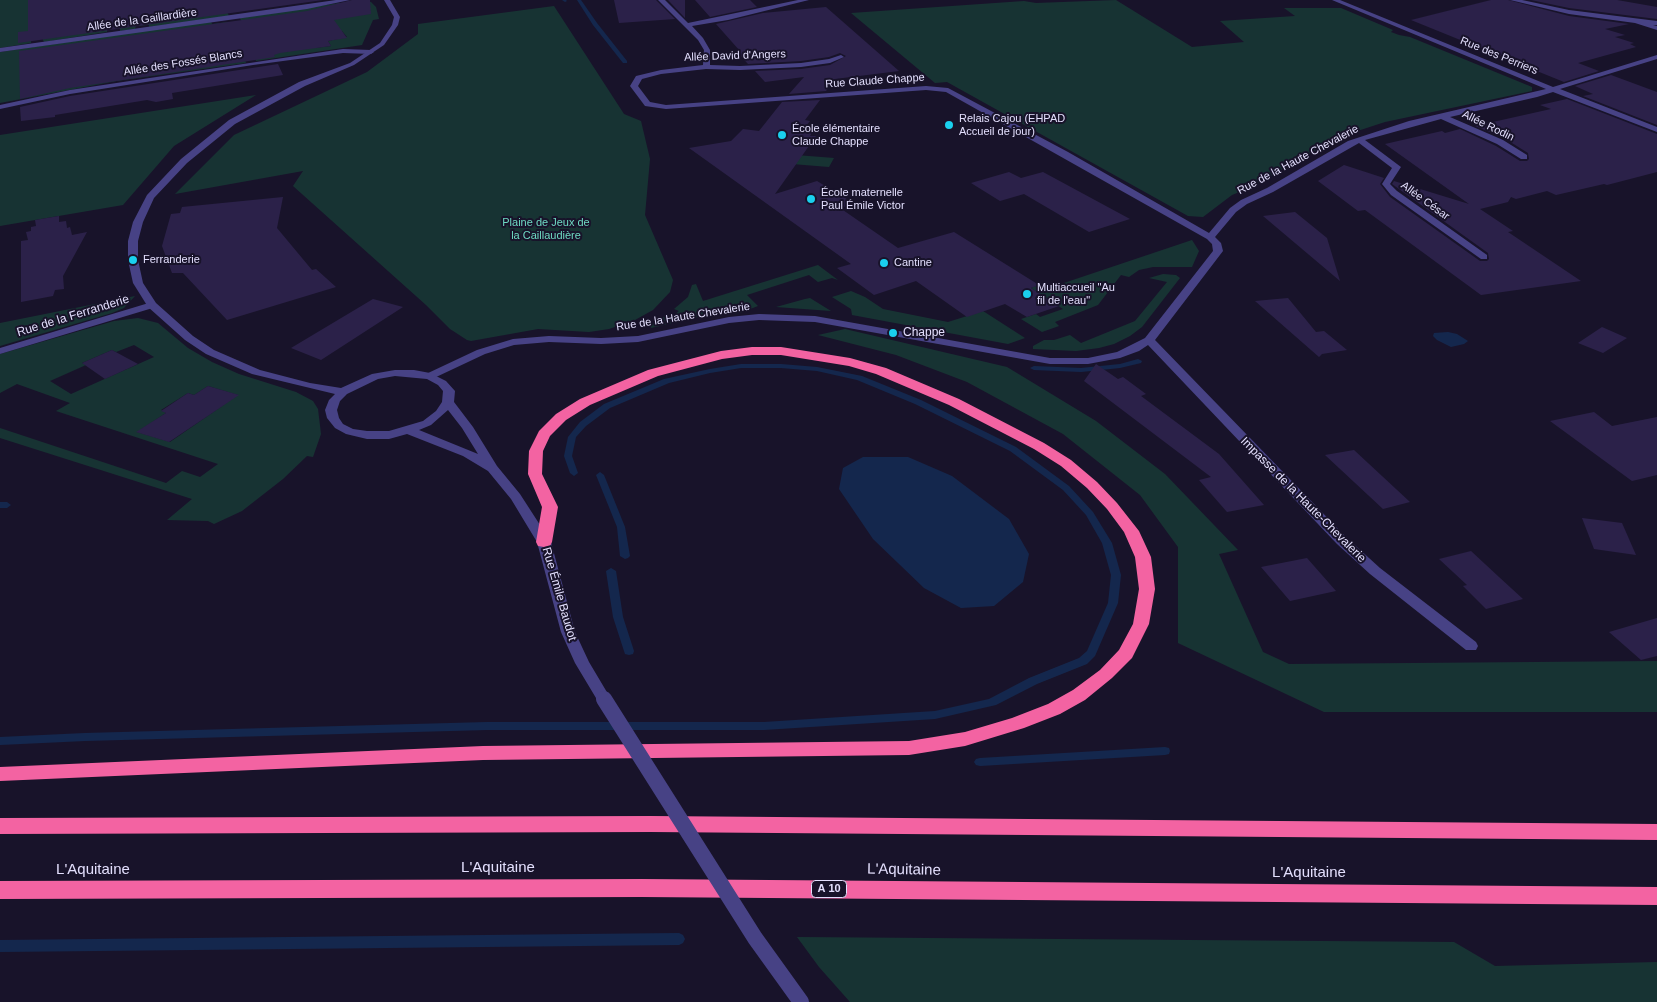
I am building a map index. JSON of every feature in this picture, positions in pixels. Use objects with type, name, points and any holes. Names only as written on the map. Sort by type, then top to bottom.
[{"type":"highway","points":[[0,774],[483,753],[851,749],[918,746],[965,739],[1018,723],[1054,709],[1079,695],[1106,674],[1126,654],[1141,624],[1147,589],[1142,557],[1131,531],[1112,506],[1092,485],[1046,450],[993,421],[912,383],[881,371],[842,360],[781,351],[752,351],[721,355],[653,373],[585,402],[561,417],[544,434],[536,451],[536,474],[550,507],[544,542]]},
{"type":"highway","points":[[0,826],[651,824],[1657,832]]},
{"type":"highway","name":"L'Aquitaine","points":[[0,890],[642,888],[1657,896]]},
{"type":"street","name":"Allée de la Gaillardière","points":[[0,50],[347,0]]},
{"type":"street","points":[[343,392],[273,377],[210,352],[189,338],[152,305],[138,283],[133,260],[133,241],[138,222],[150,197],[184,160],[232,122],[302,84],[352,64],[382,44],[395,26],[397,17],[387,0]]},
{"type":"street","points":[[661,0],[689,25],[705,44],[707,50],[706,67]]},
{"type":"street","points":[[689,25],[806,0]]},
{"type":"street","name":"Rue des Perriers","points":[[1335,0],[1657,130]]},
{"type":"street","points":[[1514,0],[1569,12],[1657,23]]},
{"type":"street","points":[[1636,21],[1657,28]]},
{"type":"street","name":"Allée des Fossés Blancs","points":[[0,107],[70,92],[253,64],[343,51],[371,52]]},
{"type":"street","name":"Allée David d'Angers","points":[[634,86],[640,78],[648,75],[706,67],[740,68],[801,65],[830,61],[841,57]]},
{"type":"street","name":"Rue de la Haute Chevalerie","points":[[430,376],[481,352],[513,342],[549,339],[601,341],[638,339],[752,317],[815,319],[1050,361],[1088,361],[1106,358],[1135,350],[1149,340],[1216,255],[1218,247],[1210,237],[1233,210],[1244,202],[1270,190],[1360,140],[1393,128],[1537,95],[1657,57]]},
{"type":"street","name":"Rue Claude Chappe","points":[[634,86],[648,104],[666,108],[926,88],[948,90],[1210,237]]},
{"type":"street","name":"Allée Rodin","points":[[1441,116],[1500,142],[1524,157]]},
{"type":"street","name":"Allée César","points":[[1360,140],[1397,167],[1386,184],[1394,193],[1484,257]]},
{"type":"street","name":"Rue de la Ferranderie","points":[[0,351],[152,305]]},
{"type":"street","name":"Impasse de la Haute-Chevalerie","points":[[1149,340],[1342,541],[1375,571],[1471,646]]},
{"type":"street","points":[[430,376],[414,373],[395,373],[367,379],[343,392],[335,400],[331,410],[333,418],[339,426],[350,432],[367,435],[388,435],[426,423],[440,413],[448,402]]},
{"type":"street","name":"Rue Émile Baudot","points":[[430,376],[442,382],[448,391],[448,402],[467,427],[492,468],[516,497],[544,542],[568,632],[582,663],[755,938],[801,1002]]},
{"type":"street","name":"Rue Émile Baudot","points":[[408,430],[467,453],[492,468]]},
{"type":"green space","points":[[0,0],[222,0],[229,16],[149,27],[149,25],[136,26],[135,29],[120,31],[120,28],[107,30],[107,32],[44,42],[42,38],[31,40],[31,43],[0,48]]},
{"type":"green space","points":[[1116,0],[1192,47],[1244,42],[1220,21],[1295,16],[1284,8],[1341,8],[1393,30],[1391,32],[1410,37],[1532,87],[1532,91],[1385,122],[1339,137],[1254,186],[1232,195],[1203,217],[1188,216],[947,82],[935,83],[851,13],[1024,1],[1036,3]]},
{"type":"green space","points":[[371,2],[376,7],[379,19],[373,20],[362,45],[256,61],[240,18],[339,3]],"holes":[[[342,31],[347,37],[328,41],[331,46],[315,48],[308,36]]]},
{"type":"green space","name":"Plaine de Jeux de la Caillaudière","points":[[554,6],[624,114],[641,121],[650,159],[645,215],[673,280],[670,292],[653,310],[635,320],[609,329],[589,332],[538,329],[471,341],[467,340],[450,329],[426,305],[293,186],[303,171],[175,194],[234,135],[367,72],[418,34],[418,24]]},
{"type":"green space","points":[[211,21],[212,24],[227,22],[235,24],[246,63],[117,81],[0,103],[0,52]]},
{"type":"green space","points":[[256,95],[174,146],[123,205],[0,226],[0,135]]},
{"type":"green space","points":[[796,155],[834,158],[829,167],[792,164]]},
{"type":"green space","points":[[1192,240],[1199,251],[1192,267],[1153,267],[1139,270],[1129,277],[1121,275],[1098,305],[1055,322],[1059,326],[1042,332],[1021,319],[1036,314],[1040,317],[1063,309],[1031,288],[1042,283],[1049,288]]},
{"type":"green space","points":[[818,265],[838,280],[832,278],[818,282],[809,275],[747,295],[758,306],[740,313],[707,315],[651,328],[650,325],[667,315],[673,316],[679,311],[674,309],[688,297],[692,285],[696,284],[703,301]]},
{"type":"green space","points":[[1163,274],[1176,275],[1180,278],[1142,327],[1130,336],[1114,344],[1099,348],[1076,351],[1033,349],[1033,346],[1044,340],[1054,340],[1070,335],[1081,343],[1135,321],[1167,282],[1149,278]]},
{"type":"green space","points":[[851,291],[865,297],[883,309],[948,322],[983,311],[1025,338],[1008,344],[852,315],[851,309],[832,297]]},
{"type":"green space","points":[[135,296],[124,308],[112,313],[0,346],[0,323]]},
{"type":"green space","points":[[810,298],[831,311],[776,307],[805,299]]},
{"type":"green space","points":[[138,318],[158,323],[188,348],[212,362],[239,374],[296,392],[313,401],[318,409],[321,434],[313,457],[307,456],[283,479],[242,511],[214,524],[208,521],[167,520],[192,499],[0,438],[0,428],[166,483],[182,471],[200,477],[218,464],[56,411],[70,403],[17,384],[0,393],[0,354],[114,321]],"holes":[[[134,345],[154,357],[71,394],[50,381],[86,365],[82,363],[112,350],[116,352]],[[208,386],[238,395],[170,442],[137,432],[166,413],[161,410],[188,393],[194,395]]]},
{"type":"green space","points":[[845,329],[1007,367],[1096,421],[1165,474],[1238,550],[1219,554],[1263,652],[1289,664],[1657,661],[1657,712],[1324,712],[1178,643],[1178,547],[1140,495],[1063,434],[967,382],[896,355],[818,335]]},
{"type":"green space","points":[[797,937],[1454,942],[1495,966],[1657,962],[1657,1002],[850,1002],[819,967]]},
{"type":"water","points":[[1448,332],[1457,334],[1468,341],[1451,347],[1433,336],[1434,333]]},
{"type":"water","points":[[863,457],[908,457],[952,476],[1009,519],[1029,554],[1023,582],[994,606],[961,608],[924,588],[873,539],[839,489],[843,468]]},
{"type":"building","points":[[28,0],[323,0],[18,43],[18,32],[28,31]]},
{"type":"building","points":[[352,0],[370,0],[371,14],[334,20],[347,38],[328,41],[331,46],[280,53],[274,55],[275,57],[70,88],[20,99],[19,51],[307,11]]},
{"type":"building","points":[[614,0],[656,0],[675,19],[619,23]]},
{"type":"building","points":[[668,0],[685,0],[685,18]]},
{"type":"building","points":[[695,0],[750,0],[757,7],[710,17]]},
{"type":"building","points":[[1491,0],[1508,0],[1569,16],[1629,24],[1605,29],[1625,35],[1615,37],[1634,43],[1630,44],[1636,47],[1578,63],[1599,71],[1564,82],[1411,20]]},
{"type":"building","points":[[1531,0],[1617,0],[1657,7],[1657,19],[1569,8]]},
{"type":"building","points":[[826,7],[899,71],[835,79],[826,91],[789,94],[804,77],[765,82],[755,71],[801,69],[830,65],[846,56],[840,53],[829,57],[801,61],[748,64],[736,51],[740,51],[716,24],[763,13]]},
{"type":"building","points":[[278,64],[283,75],[172,93],[173,99],[156,102],[147,100],[55,115],[55,117],[21,121],[20,107],[70,96]]},
{"type":"building","points":[[1611,75],[1657,92],[1657,125],[1583,96],[1593,94],[1575,86]]},
{"type":"building","points":[[1567,99],[1657,134],[1657,172],[1607,185],[1604,184],[1556,195],[1547,191],[1516,199],[1511,197],[1508,202],[1480,209],[1513,231],[1508,232],[1581,281],[1481,295],[1365,210],[1358,211],[1318,181],[1344,165],[1384,178],[1380,184],[1390,197],[1480,261],[1487,261],[1489,259],[1488,253],[1392,184],[1394,181],[1469,204],[1385,144],[1442,131],[1445,133],[1460,129],[1496,146],[1520,161],[1527,161],[1529,159],[1528,153],[1504,138],[1475,126],[1551,109],[1540,105]]},
{"type":"building","points":[[820,100],[805,120],[810,121],[805,127],[815,128],[810,136],[816,136],[775,194],[817,181],[855,204],[840,208],[898,248],[954,232],[1039,285],[1031,288],[1059,306],[1027,317],[1005,304],[967,317],[916,281],[874,295],[837,268],[851,264],[689,148],[731,141],[743,129],[759,131],[782,102]]},
{"type":"building","points":[[1009,172],[1021,178],[1043,172],[1130,219],[1089,232],[1024,194],[1000,201],[971,183]]},
{"type":"building","points":[[283,197],[277,228],[312,270],[316,269],[336,287],[227,320],[183,273],[172,273],[162,246],[171,214],[180,213],[182,207]]},
{"type":"building","points":[[1295,212],[1327,238],[1340,281],[1263,216]]},
{"type":"building","points":[[59,216],[59,222],[66,221],[67,228],[70,227],[72,235],[87,232],[63,276],[64,289],[55,290],[53,296],[21,302],[21,241],[28,240],[26,232],[31,231],[31,227],[36,226],[35,220]]},
{"type":"building","points":[[1288,298],[1316,332],[1324,331],[1347,350],[1322,354],[1319,357],[1255,301]]},
{"type":"building","points":[[373,299],[403,307],[321,360],[291,348]]},
{"type":"building","points":[[1602,327],[1627,338],[1603,353],[1578,343]]},
{"type":"building","points":[[112,350],[138,364],[105,379],[82,363]]},
{"type":"building","points":[[1096,364],[1118,379],[1123,377],[1146,394],[1141,396],[1219,454],[1264,505],[1227,512],[1199,480],[1211,477],[1084,381]]},
{"type":"building","points":[[208,386],[239,395],[169,442],[136,432],[166,413],[161,411],[188,393],[194,395]]},
{"type":"building","points":[[1594,412],[1612,426],[1657,417],[1657,475],[1632,481],[1550,421]]},
{"type":"building","points":[[1354,450],[1410,502],[1383,509],[1325,455]]},
{"type":"building","points":[[1582,518],[1622,523],[1636,555],[1594,549]]},
{"type":"building","points":[[1471,551],[1523,599],[1486,609],[1463,586],[1467,585],[1439,559]]},
{"type":"building","points":[[1307,558],[1336,591],[1290,601],[1261,567]]},
{"type":"building","points":[[1657,618],[1657,656],[1641,660],[1609,632]]},
{"type":"waterway","points":[[579,0],[625,62]]},
{"type":"waterway","points":[[1034,368],[1081,370],[1120,366],[1138,361]]},
{"type":"waterway","points":[[0,741],[487,726],[764,726],[935,715],[992,702],[1033,681],[1083,661],[1091,653],[1113,603],[1116,575],[1107,543],[1090,514],[1066,488],[1013,449],[918,402],[859,378],[817,369],[781,366],[741,366],[667,381],[607,406],[583,424],[572,437],[568,456],[574,473]]},
{"type":"waterway","points":[[600,475],[621,527],[625,556]]},
{"type":"waterway","points":[[0,505],[7,505]]},
{"type":"waterway","points":[[611,571],[618,617],[629,651]]},
{"type":"waterway","points":[[980,762],[1165,751]]},
{"type":"waterway","points":[[0,946],[679,939]]},
{"type":"place","name":"Relais Cajou (EHPAD Accueil de jour)","points":[[949,125]]},
{"type":"place","name":"École élémentaire Claude Chappe","points":[[782,135]]},
{"type":"place","name":"École maternelle Paul Émile Victor","points":[[811,199]]},
{"type":"place","name":"Ferranderie","points":[[133,260]]},
{"type":"place","name":"Cantine","points":[[884,263]]},
{"type":"place","name":"Multiaccueil \"Au fil de l'eau\"","points":[[1027,294]]},
{"type":"place","name":"Chappe","points":[[893,333]]}]
